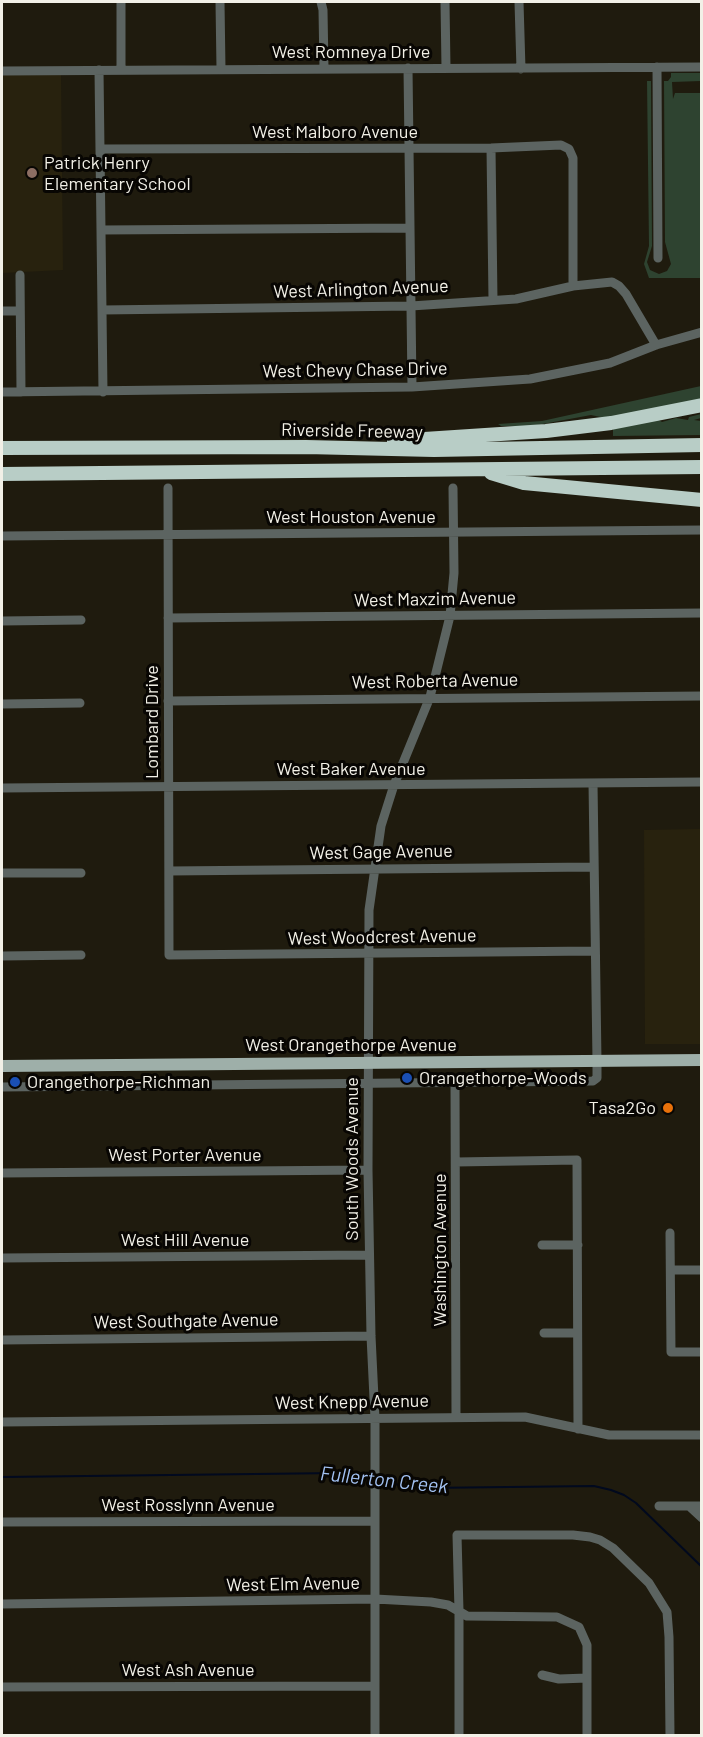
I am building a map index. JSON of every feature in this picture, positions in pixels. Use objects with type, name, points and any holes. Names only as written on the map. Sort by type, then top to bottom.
[{"type":"highway","points":[[306,447],[546,431],[610,423],[702,405]]},
{"type":"highway","name":"Riverside Freeway","points":[[2,448],[306,447],[434,450],[702,445]]},
{"type":"highway","name":"Riverside Freeway","points":[[2,474],[702,468]]},
{"type":"highway","points":[[481,469],[524,483],[702,501]]},
{"type":"main road","name":"West Orangethorpe Avenue","points":[[2,1066],[702,1060]]},
{"type":"street","points":[[121,2],[121,70]]},
{"type":"street","points":[[220,2],[221,69]]},
{"type":"street","points":[[321,2],[324,69]]},
{"type":"street","points":[[445,2],[446,68]]},
{"type":"street","points":[[519,2],[521,69]]},
{"type":"street","points":[[657,67],[658,258]]},
{"type":"street","name":"West Romneya Drive","points":[[2,71],[702,67]]},
{"type":"street","points":[[408,68],[412,387]]},
{"type":"street","points":[[99,70],[103,392]]},
{"type":"street","name":"West Malboro Avenue","points":[[100,149],[491,148],[561,145],[569,149],[573,158],[573,286]]},
{"type":"street","points":[[491,148],[494,300]]},
{"type":"street","points":[[101,230],[410,228]]},
{"type":"street","points":[[20,275],[21,392]]},
{"type":"street","name":"West Arlington Avenue","points":[[102,310],[411,306],[516,299],[573,286],[612,282],[626,294],[656,345]]},
{"type":"street","points":[[2,311],[20,311]]},
{"type":"street","name":"West Chevy Chase Drive","points":[[2,392],[412,387],[530,379],[610,363],[656,345],[702,332]]},
{"type":"street","name":"Lombard Drive","points":[[168,488],[169,955]]},
{"type":"street","name":"South Woods Avenue","points":[[375,1736],[375,1419],[368,1170],[369,910],[381,826],[394,785],[430,697],[450,615],[454,573],[453,488]]},
{"type":"street","name":"West Houston Avenue","points":[[2,536],[702,530]]},
{"type":"street","name":"West Maxzim Avenue","points":[[168,618],[702,613]]},
{"type":"street","points":[[2,621],[81,620]]},
{"type":"street","name":"West Roberta Avenue","points":[[168,701],[702,696]]},
{"type":"street","points":[[2,704],[80,703]]},
{"type":"street","name":"West Baker Avenue","points":[[2,788],[702,782]]},
{"type":"street","points":[[2,1087],[593,1081],[597,1078],[597,1062],[593,783]]},
{"type":"street","name":"West Gage Avenue","points":[[169,871],[594,867]]},
{"type":"street","points":[[2,873],[81,873]]},
{"type":"street","name":"West Woodcrest Avenue","points":[[169,955],[595,951]]},
{"type":"street","points":[[2,956],[81,956]]},
{"type":"street","name":"Washington Avenue","points":[[455,1082],[456,1417]]},
{"type":"street","points":[[456,1162],[577,1160],[578,1429]]},
{"type":"street","name":"West Porter Avenue","points":[[2,1173],[368,1170]]},
{"type":"street","points":[[670,1233],[671,1352],[702,1352]]},
{"type":"street","points":[[542,1245],[578,1245]]},
{"type":"street","name":"West Hill Avenue","points":[[2,1258],[369,1255]]},
{"type":"street","points":[[670,1270],[702,1270]]},
{"type":"street","points":[[544,1333],[577,1333]]},
{"type":"street","name":"West Southgate Avenue","points":[[2,1340],[371,1336]]},
{"type":"street","name":"West Knepp Avenue","points":[[2,1422],[525,1417],[609,1435],[702,1435]]},
{"type":"street","points":[[659,1506],[702,1506]]},
{"type":"street","points":[[689,1506],[702,1518]]},
{"type":"street","name":"West Rosslynn Avenue","points":[[2,1522],[374,1521]]},
{"type":"street","points":[[459,1736],[457,1536],[573,1535],[600,1540],[613,1548],[649,1583],[667,1612],[670,1736]]},
{"type":"street","name":"West Elm Avenue","points":[[2,1604],[375,1599],[448,1605],[468,1616],[557,1617],[579,1627],[587,1645],[587,1678]]},
{"type":"street","points":[[542,1675],[559,1679],[587,1678],[587,1736]]},
{"type":"street","name":"West Ash Avenue","points":[[2,1687],[374,1686]]},
{"type":"shaded area","name":"Patrick Henry Elementary School","points":[[2,72],[61,72],[63,270],[2,273]]},
{"type":"shaded area","points":[[701,829],[701,1044],[645,1044],[644,830]]},
{"type":"green space","points":[[671,73],[701,73],[701,81],[672,82],[673,99],[675,93],[701,93],[701,278],[649,278],[644,264],[649,246],[647,81],[651,81],[652,246],[647,262],[650,270],[659,274],[667,271],[671,264],[665,242],[664,81],[668,81]]},
{"type":"green space","points":[[701,386],[701,398],[697,400],[605,418],[591,415],[532,426],[501,426],[498,424],[542,421]]},
{"type":"green space","points":[[701,414],[701,418],[694,420],[701,421],[701,435],[613,436],[613,428],[657,419],[662,422],[676,418],[688,420],[689,417]]},
{"type":"waterway","name":"Fullerton Creek","points":[[2,1477],[339,1473],[373,1478]]},
{"type":"waterway","name":"Fullerton Creek","points":[[379,1480],[424,1488],[594,1486],[611,1490],[636,1503],[702,1567]]},
{"type":"place","name":"Patrick Henry Elementary School","points":[[32,173]]},
{"type":"place","name":"Orangethorpe-Woods","points":[[407,1078]]},
{"type":"place","name":"Orangethorpe-Richman","points":[[15,1082]]},
{"type":"place","name":"Tasa2Go","points":[[668,1108]]}]
